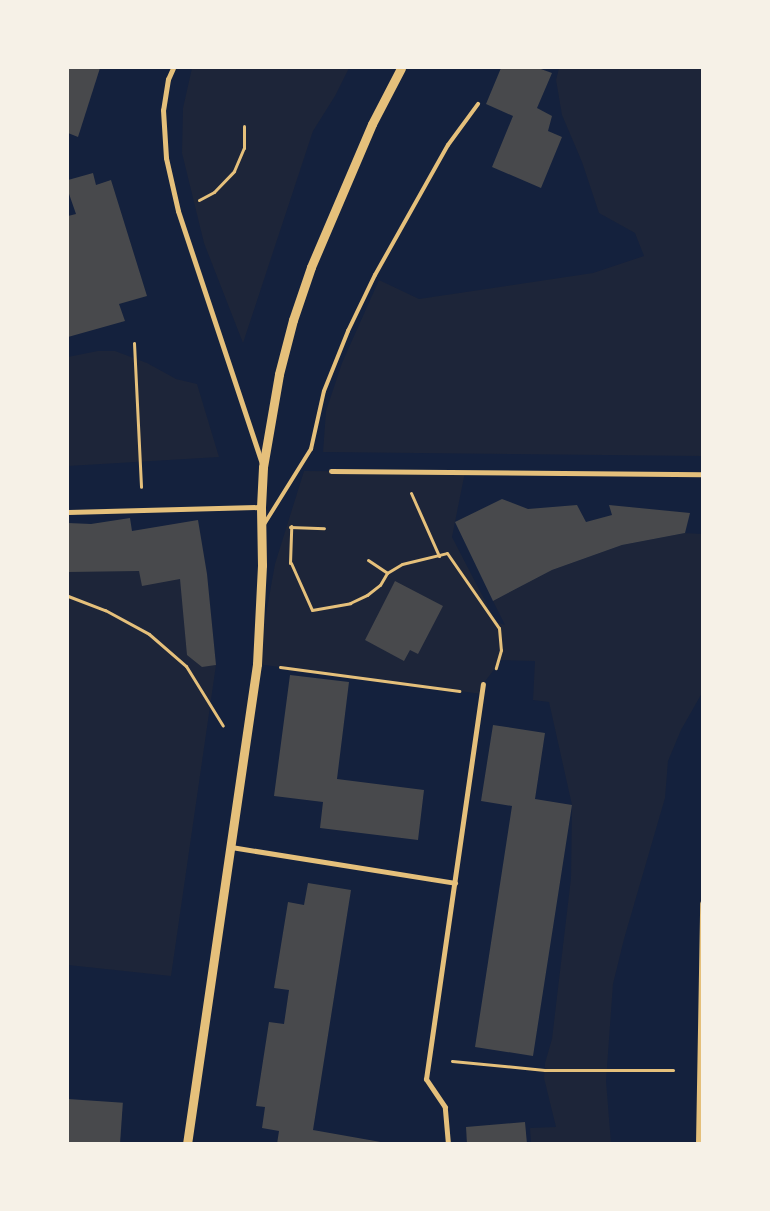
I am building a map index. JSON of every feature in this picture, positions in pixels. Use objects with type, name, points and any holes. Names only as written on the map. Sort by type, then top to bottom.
[{"type":"street","points":[[172,68],[168,79],[163,110],[166,158],[178,211],[263,467]]},
{"type":"street","points":[[187,1144],[257,664],[262,565],[261,507],[263,467],[279,374],[293,320],[311,267],[372,124],[401,68]]},
{"type":"street","points":[[331,471],[702,474]]},
{"type":"street","points":[[68,512],[261,507]]},
{"type":"street","points":[[448,1144],[445,1107],[426,1079],[484,684]]},
{"type":"street","points":[[231,847],[455,883]]},
{"type":"street","points":[[698,1144],[702,903]]},
{"type":"lane","points":[[261,530],[312,448],[324,391],[348,331],[375,275],[448,145],[478,104]]},
{"type":"path","points":[[178,211],[214,192],[234,171],[244,148],[244,126]]},
{"type":"path","points":[[134,343],[142,510]]},
{"type":"path","points":[[402,471],[439,556]]},
{"type":"path","points":[[290,527],[324,528]]},
{"type":"path","points":[[291,563],[312,610],[350,603],[368,595],[380,585],[387,573],[402,564],[447,554],[499,628],[501,650],[496,667],[484,684]]},
{"type":"path","points":[[368,560],[387,573]]},
{"type":"path","points":[[68,596],[105,610],[149,634],[186,666],[244,761]]},
{"type":"path","points":[[257,664],[482,694]]},
{"type":"path","points":[[429,1059],[545,1070],[673,1070]]},
{"type":"shaded area","points":[[192,68],[349,68],[335,96],[313,131],[243,343],[204,243],[182,153],[183,108]]},
{"type":"shaded area","points":[[559,68],[702,68],[702,456],[323,452],[326,411],[342,363],[379,280],[419,299],[593,273],[644,256],[635,233],[599,213],[582,162],[562,115],[556,80]]},
{"type":"shaded area","points":[[98,351],[115,351],[147,363],[176,379],[197,384],[219,457],[68,466],[68,357]]},
{"type":"shaded area","points":[[304,471],[465,472],[452,537],[496,622],[505,625],[493,601],[552,570],[622,545],[685,533],[702,534],[702,693],[681,730],[668,761],[665,798],[624,939],[613,984],[606,1081],[611,1143],[531,1143],[530,1128],[556,1127],[544,1078],[545,1063],[552,1039],[571,878],[572,805],[549,702],[533,700],[535,661],[498,660],[496,667],[483,684],[482,694],[257,664],[275,564]]},
{"type":"shaded area","points":[[68,571],[139,571],[180,579],[202,666],[216,665],[171,976],[68,965]]},
{"type":"building","points":[[68,68],[100,68],[78,137],[68,133]]},
{"type":"building","points":[[501,68],[538,68],[552,73],[537,108],[552,116],[548,131],[562,137],[541,188],[492,167],[513,116],[486,104]]},
{"type":"building","points":[[93,173],[96,185],[111,180],[147,296],[119,304],[125,321],[68,337],[68,216],[76,214],[68,191],[68,180]]},
{"type":"building","points":[[502,499],[528,509],[577,505],[586,522],[612,515],[609,505],[690,513],[685,533],[622,545],[552,570],[493,601],[455,522]]},
{"type":"building","points":[[130,518],[132,531],[198,520],[207,574],[216,665],[202,667],[187,655],[180,579],[142,586],[139,571],[68,572],[68,523],[91,524]]},
{"type":"building","points":[[395,581],[443,606],[418,654],[410,650],[404,661],[365,640]]},
{"type":"building","points":[[290,675],[349,682],[337,779],[424,790],[418,840],[320,828],[323,802],[274,796]]},
{"type":"building","points":[[493,725],[545,733],[535,799],[572,805],[533,1056],[475,1047],[512,806],[481,801]]},
{"type":"building","points":[[308,883],[351,890],[313,1130],[392,1144],[277,1144],[279,1131],[262,1128],[265,1107],[256,1106],[269,1022],[284,1024],[289,990],[274,988],[288,902],[304,905]]},
{"type":"building","points":[[68,1099],[123,1103],[120,1144],[68,1144]]},
{"type":"building","points":[[525,1122],[527,1144],[467,1144],[466,1127]]}]
